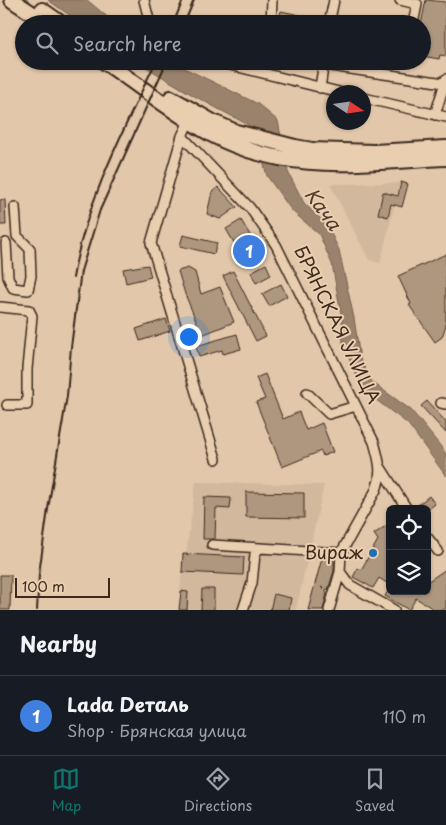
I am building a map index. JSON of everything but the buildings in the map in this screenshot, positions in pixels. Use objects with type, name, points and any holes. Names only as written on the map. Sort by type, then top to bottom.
[{"type":"highway","points":[[12,0],[34,15]]},
{"type":"highway","points":[[27,0],[49,15]]},
{"type":"highway","points":[[116,70],[210,134],[252,144],[295,147],[310,156],[342,164],[446,158]]},
{"type":"highway","points":[[131,70],[192,110],[236,132],[252,144],[292,161],[310,156],[446,148]]},
{"type":"street","points":[[271,15],[272,0]]},
{"type":"street","points":[[331,15],[334,0]]},
{"type":"street","points":[[400,0],[418,2],[415,15]]},
{"type":"street","points":[[145,2],[148,15]]},
{"type":"street","points":[[249,70],[326,89]]},
{"type":"street","points":[[320,88],[323,70]]},
{"type":"street","points":[[359,70],[444,87],[435,115]]},
{"type":"street","points":[[371,100],[446,116]]},
{"type":"street","points":[[189,121],[182,136],[151,243],[216,460]]},
{"type":"street","name":"БРЯНСКАЯ УЛИЦА","points":[[182,136],[250,208],[276,245],[374,442],[381,468],[380,480],[341,553]]},
{"type":"street","points":[[15,207],[17,236],[30,249],[31,267],[28,290],[13,288],[8,278],[3,242],[17,236]]},
{"type":"street","points":[[0,307],[29,310],[32,316],[27,369],[27,405],[7,405]]},
{"type":"street","points":[[307,393],[329,414],[356,406]]},
{"type":"street","points":[[381,468],[404,505]]},
{"type":"street","points":[[431,541],[438,551]]},
{"type":"street","points":[[212,546],[341,553],[340,572],[330,609]]},
{"type":"street","points":[[243,610],[252,583],[255,554],[259,548]]},
{"type":"street","points":[[340,572],[350,585],[394,610]]},
{"type":"shaded area","points":[[48,0],[87,0],[105,15],[69,15]]},
{"type":"shaded area","name":"Кача","points":[[151,70],[188,70],[258,104],[278,121],[288,172],[304,203],[327,225],[339,250],[354,318],[360,359],[372,382],[411,410],[442,448],[446,454],[446,476],[408,424],[363,390],[343,345],[342,319],[332,264],[319,234],[292,211],[267,176],[254,128]]},
{"type":"shaded area","points":[[400,183],[380,263],[369,260],[330,184]]},
{"type":"shaded area","points":[[196,482],[324,485],[296,610],[179,610],[183,554],[186,554]]},
{"type":"railway","points":[[177,15],[183,0]]},
{"type":"railway","points":[[188,15],[194,0]]},
{"type":"railway","points":[[73,278],[79,250],[96,195],[152,70]]},
{"type":"railway","points":[[37,610],[39,574],[67,396],[81,271],[100,210],[163,70]]},
{"type":"place","name":"Lada Dеталь","points":[[249,251]]},
{"type":"place","name":"Вираж","points":[[373,553]]}]
